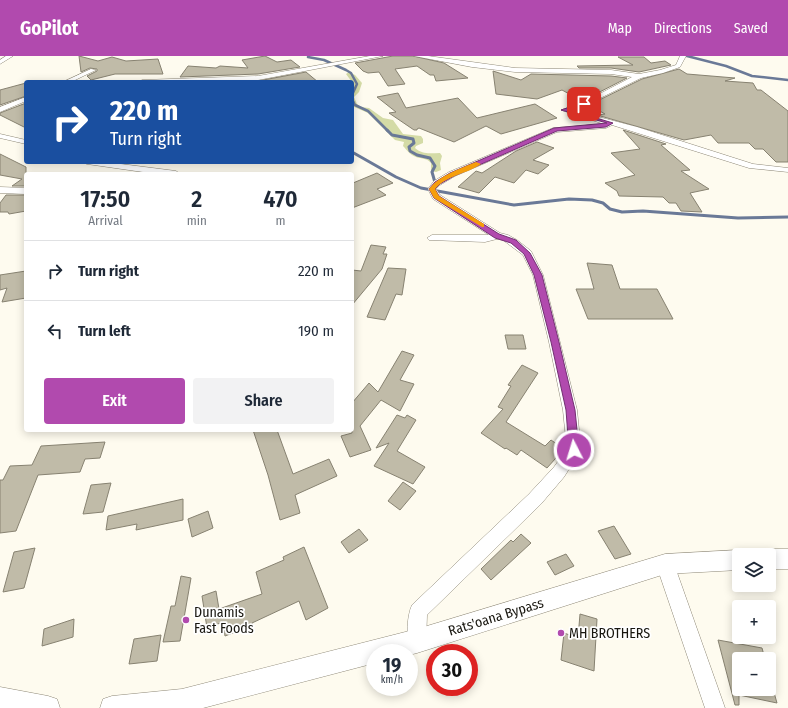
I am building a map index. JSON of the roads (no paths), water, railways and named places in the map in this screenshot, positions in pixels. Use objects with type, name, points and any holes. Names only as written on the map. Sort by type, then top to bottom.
[{"type":"street","points":[[0,62],[10,56]]},
{"type":"street","points":[[200,80],[258,78],[380,56]]},
{"type":"street","points":[[418,56],[508,70],[611,72],[640,76]]},
{"type":"street","points":[[683,56],[678,66],[661,72],[640,76],[584,104],[564,110],[656,135],[752,166],[788,170]]},
{"type":"street","points":[[70,80],[93,70]]},
{"type":"street","points":[[0,110],[24,99]]},
{"type":"street","points":[[497,236],[436,197],[432,189],[437,183],[452,174],[556,130],[606,126],[611,123]]},
{"type":"street","points":[[0,136],[24,142]]},
{"type":"street","points":[[101,164],[159,172]]},
{"type":"street","points":[[0,190],[24,191]]},
{"type":"street","points":[[417,641],[418,611],[535,499],[559,472],[574,450],[570,410],[538,275],[527,253],[514,242],[505,237],[497,236],[479,239],[432,238]]},
{"type":"street","points":[[776,559],[788,559]]},
{"type":"street","name":"Rats'oana Bypass","points":[[112,708],[182,701],[417,641],[665,564],[732,560]]},
{"type":"street","points":[[665,564],[715,708]]},
{"type":"street","points":[[0,699],[33,706]]},
{"type":"waterway","points":[[687,56],[726,66],[752,76],[788,80]]},
{"type":"waterway","points":[[308,57],[324,60],[351,73],[357,84],[354,91]]},
{"type":"waterway","points":[[354,103],[355,105],[368,111],[392,135],[413,139],[414,143],[409,147],[410,151],[417,155],[430,158],[435,166],[432,172],[436,186]]},
{"type":"waterway","points":[[354,153],[396,177],[421,188],[514,205],[569,199],[592,200],[603,203],[610,209],[622,212],[643,211],[738,218],[788,217]]},
{"type":"place","name":"Dunamis Fast Foods","points":[[186,620]]},
{"type":"place","name":"MH BROTHERS","points":[[561,633]]}]
